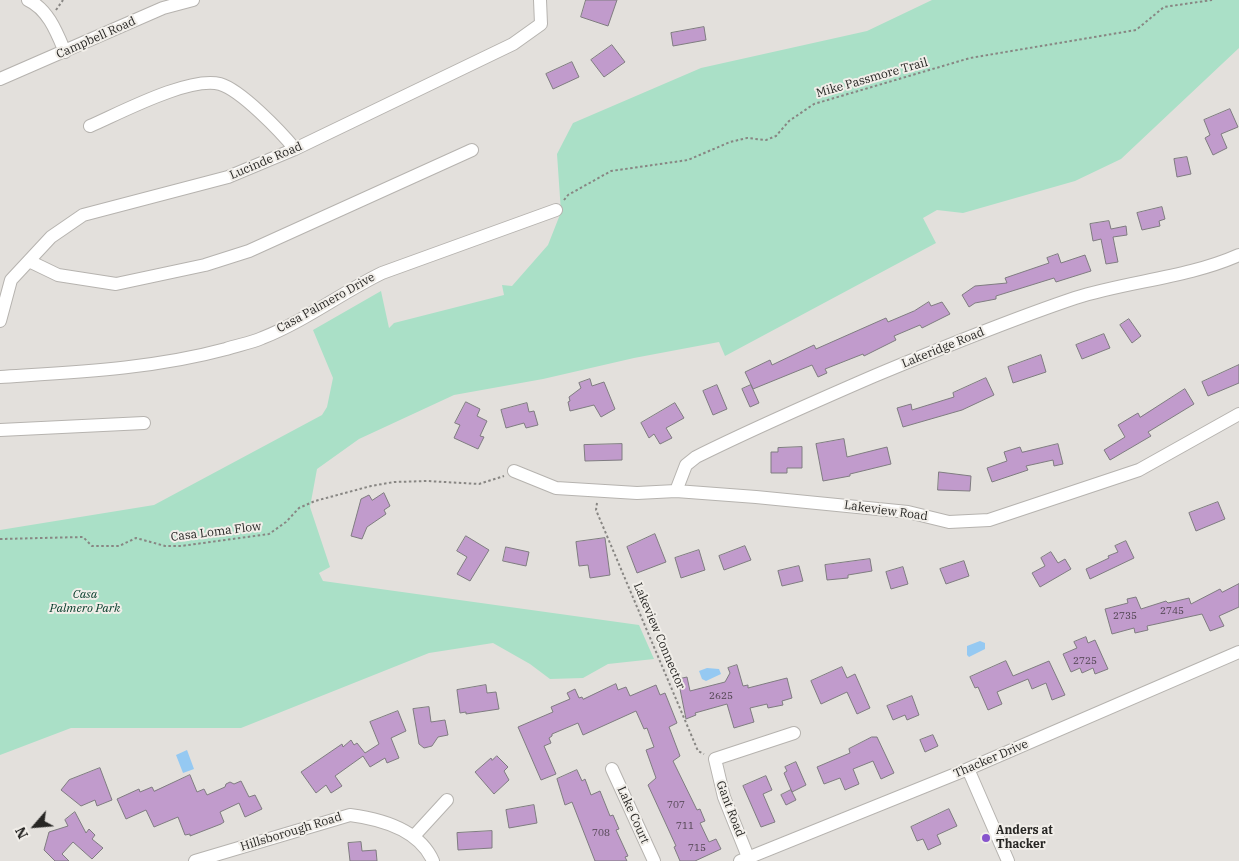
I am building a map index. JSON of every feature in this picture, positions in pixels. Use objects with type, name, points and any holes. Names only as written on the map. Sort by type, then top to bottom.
[{"type":"street","points":[[28,0],[34,3],[55,27],[65,52]]},
{"type":"street","name":"Campbell Road","points":[[0,79],[163,8],[193,0]]},
{"type":"street","name":"Lucinde Road","points":[[0,321],[11,280],[51,237],[83,215],[228,177],[295,149],[513,44],[541,24],[540,0]]},
{"type":"street","points":[[90,126],[181,88],[207,83],[221,84],[274,124],[295,149]]},
{"type":"street","points":[[29,261],[58,275],[116,284],[206,265],[249,251],[472,150]]},
{"type":"street","name":"Casa Palmero Drive","points":[[0,376],[96,371],[194,358],[261,339],[299,320],[355,286],[382,273],[556,210]]},
{"type":"street","name":"Lakeridge Road","points":[[676,491],[686,465],[696,457],[813,403],[942,348],[1000,325],[1102,290],[1155,279],[1239,255]]},
{"type":"street","name":"Lakeview Road","points":[[514,471],[556,488],[637,493],[676,491],[908,512],[950,522],[989,520],[1139,470],[1239,414]]},
{"type":"street","points":[[0,430],[144,423]]},
{"type":"street","name":"Thacker Drive","points":[[744,859],[968,769],[1239,652]]},
{"type":"street","points":[[715,759],[794,733]]},
{"type":"street","name":"Gant Road","points":[[715,759],[724,797],[744,859]]},
{"type":"street","name":"Lake Court","points":[[612,769],[654,861]]},
{"type":"street","points":[[968,769],[1008,861]]},
{"type":"street","points":[[414,836],[447,800]]},
{"type":"street","name":"Hillsborough Road","points":[[195,861],[350,815],[374,818],[414,836],[430,854],[433,861]]},
{"type":"path","name":"Mike Passmore Trail","points":[[556,210],[568,195],[611,171],[688,160],[730,142],[747,138],[766,140],[776,136],[789,121],[814,104],[970,58],[1136,30],[1164,7],[1206,3],[1212,0]]},
{"type":"path","name":"Casa Loma Flow","points":[[0,539],[83,537],[92,546],[119,546],[136,538],[165,546],[181,546],[268,534],[286,522],[299,508],[315,501],[371,486],[394,482],[427,480],[479,484],[490,482],[514,471]]},
{"type":"path","name":"Lakeview Connector","points":[[596,510],[698,751],[715,759]]},
{"type":"green space","name":"Casa Palmero Park","points":[[932,0],[1239,0],[1239,48],[1121,159],[1075,181],[963,213],[937,210],[923,218],[936,243],[725,356],[719,342],[634,358],[543,379],[454,395],[359,439],[317,469],[310,507],[330,567],[319,573],[323,581],[639,625],[654,659],[608,664],[583,678],[550,679],[530,664],[493,643],[429,653],[241,728],[71,728],[0,755],[0,530],[154,505],[322,415],[327,407],[333,378],[313,330],[381,291],[389,328],[394,323],[504,295],[502,285],[512,286],[548,245],[561,212],[557,154],[573,123],[701,68],[867,31]]},
{"type":"water","points":[[980,641],[985,643],[985,649],[969,657],[967,655],[967,646]]},
{"type":"water","points":[[707,668],[719,669],[721,674],[706,681],[702,679],[699,671]]},
{"type":"water","points":[[187,750],[194,769],[183,773],[176,755]]},
{"type":"building","points":[[586,0],[617,0],[608,26],[581,17]]},
{"type":"building","points":[[704,27],[706,40],[673,46],[671,33]]},
{"type":"building","points":[[612,45],[625,62],[604,77],[591,60]]},
{"type":"building","points":[[572,62],[579,77],[553,89],[546,74]]},
{"type":"building","points":[[1230,109],[1238,127],[1221,134],[1227,148],[1213,155],[1205,138],[1210,135],[1204,120]]},
{"type":"building","points":[[1187,157],[1191,174],[1177,177],[1174,159]]},
{"type":"building","points":[[1162,207],[1165,219],[1159,221],[1160,226],[1142,230],[1137,213]]},
{"type":"building","points":[[1109,221],[1111,229],[1126,226],[1127,235],[1113,237],[1118,262],[1106,264],[1101,239],[1093,241],[1090,224]]},
{"type":"building","points":[[1058,254],[1061,263],[1085,255],[1091,271],[1056,282],[1054,278],[996,296],[996,299],[975,303],[969,307],[962,295],[975,286],[1007,283],[1005,278],[1049,263],[1047,258]]},
{"type":"building","points":[[929,302],[931,306],[942,302],[950,314],[922,328],[920,325],[894,336],[896,340],[864,356],[863,354],[825,369],[827,373],[818,377],[812,365],[753,389],[745,372],[770,360],[772,365],[814,345],[816,349],[886,318],[888,322],[914,311]]},
{"type":"building","points":[[1129,319],[1141,336],[1132,343],[1120,325]]},
{"type":"building","points":[[1104,334],[1110,348],[1082,359],[1076,345]]},
{"type":"building","points":[[1041,355],[1046,372],[1013,383],[1008,367]]},
{"type":"building","points":[[1239,365],[1239,383],[1208,396],[1202,382]]},
{"type":"building","points":[[986,378],[994,395],[962,410],[903,427],[897,408],[911,404],[912,410],[954,397],[953,393]]},
{"type":"building","points":[[590,379],[592,386],[604,382],[615,409],[601,417],[594,405],[570,411],[569,397],[581,388],[579,383]]},
{"type":"building","points":[[717,385],[727,409],[713,415],[703,391]]},
{"type":"building","points":[[751,385],[759,403],[750,407],[742,389]]},
{"type":"building","points":[[1185,389],[1194,404],[1148,432],[1151,436],[1110,460],[1104,450],[1125,437],[1118,425],[1138,413],[1140,417]]},
{"type":"building","points":[[466,402],[480,409],[477,416],[487,421],[480,436],[484,437],[478,449],[454,438],[460,425],[455,423]]},
{"type":"building","points":[[527,403],[529,412],[534,411],[538,425],[526,428],[524,423],[506,428],[501,410]]},
{"type":"building","points":[[675,403],[684,418],[666,428],[672,438],[660,444],[654,434],[649,438],[641,423]]},
{"type":"building","points":[[844,439],[847,457],[887,447],[891,464],[850,474],[850,476],[823,481],[816,444]]},
{"type":"building","points":[[622,444],[622,460],[585,461],[584,445]]},
{"type":"building","points":[[1058,444],[1063,464],[1054,466],[1053,460],[1026,466],[1028,470],[992,482],[987,468],[1007,461],[1004,452],[1020,447],[1022,452]]},
{"type":"building","points":[[802,447],[802,468],[787,468],[787,473],[771,473],[771,452],[778,452],[778,448]]},
{"type":"building","points":[[939,472],[971,476],[970,491],[938,490]]},
{"type":"building","points":[[384,493],[390,506],[384,510],[386,514],[367,527],[362,539],[351,536],[361,499],[369,495],[372,500]]},
{"type":"building","points":[[1218,502],[1225,519],[1196,531],[1189,513]]},
{"type":"building","points":[[655,534],[666,562],[637,573],[627,547]]},
{"type":"building","points":[[466,536],[489,550],[470,581],[457,574],[467,557],[457,551]]},
{"type":"building","points":[[605,538],[610,575],[590,578],[588,565],[579,566],[576,542]]},
{"type":"building","points":[[1126,541],[1134,558],[1090,579],[1086,569],[1118,552],[1115,546]]},
{"type":"building","points":[[745,546],[751,560],[724,570],[719,556]]},
{"type":"building","points":[[506,547],[529,552],[526,566],[503,561]]},
{"type":"building","points":[[699,550],[705,570],[681,578],[675,558]]},
{"type":"building","points":[[1051,552],[1058,563],[1065,559],[1071,569],[1040,587],[1032,573],[1045,566],[1041,558]]},
{"type":"building","points":[[870,559],[872,571],[848,575],[848,578],[827,580],[825,565]]},
{"type":"building","points":[[964,561],[969,576],[946,584],[940,569]]},
{"type":"building","points":[[799,566],[803,581],[782,586],[778,571]]},
{"type":"building","points":[[903,567],[908,584],[891,589],[886,572]]},
{"type":"building","points":[[1239,584],[1239,607],[1219,616],[1224,626],[1210,631],[1202,614],[1147,626],[1148,630],[1135,633],[1134,628],[1112,634],[1105,609],[1128,603],[1127,599],[1136,597],[1141,609],[1166,601],[1168,603],[1189,598],[1191,604],[1220,589],[1222,592]]},
{"type":"building","points":[[1086,637],[1088,643],[1095,640],[1108,669],[1095,674],[1093,668],[1082,673],[1080,668],[1071,672],[1063,654],[1077,648],[1074,642]]},
{"type":"building","points":[[1006,661],[1013,676],[1049,661],[1065,695],[1052,700],[1046,683],[1032,689],[1028,679],[997,692],[1002,704],[988,710],[978,687],[975,688],[970,677]]},
{"type":"building","points":[[737,665],[743,686],[748,685],[748,688],[787,678],[792,698],[782,701],[783,705],[768,708],[767,704],[750,708],[754,722],[734,728],[727,704],[695,713],[696,715],[686,719],[678,679],[687,677],[690,691],[725,682],[730,673],[728,668]]},
{"type":"building","points":[[842,667],[847,678],[855,674],[870,708],[857,714],[847,692],[821,704],[811,681]]},
{"type":"building","points":[[616,684],[618,690],[626,687],[630,696],[656,685],[660,695],[665,693],[677,723],[669,727],[680,756],[673,761],[697,810],[700,809],[705,821],[700,823],[709,842],[716,839],[721,849],[695,861],[680,861],[674,847],[676,846],[648,785],[656,778],[646,750],[654,747],[647,728],[644,729],[636,711],[583,735],[578,723],[552,734],[549,738],[551,743],[544,746],[556,774],[541,780],[518,727],[553,712],[551,707],[570,699],[567,693],[575,689],[579,698],[582,697],[583,699]]},
{"type":"building","points":[[486,685],[487,693],[496,692],[499,709],[466,714],[466,712],[460,713],[457,690]]},
{"type":"building","points":[[912,696],[919,715],[907,720],[905,715],[893,720],[887,706]]},
{"type":"building","points":[[429,707],[431,722],[445,720],[448,735],[438,737],[432,746],[424,748],[419,744],[413,709]]},
{"type":"building","points":[[398,711],[406,731],[391,738],[399,758],[387,763],[385,758],[370,767],[363,756],[335,776],[342,786],[331,793],[326,785],[316,793],[301,772],[342,744],[343,747],[351,740],[354,745],[357,743],[365,753],[379,744],[370,722]]},
{"type":"building","points":[[933,735],[938,746],[925,752],[920,740]]},
{"type":"building","points":[[872,737],[877,737],[894,773],[881,779],[873,761],[853,769],[859,784],[845,790],[840,778],[824,784],[817,767],[850,753],[849,749]]},
{"type":"building","points":[[497,756],[508,767],[504,771],[509,780],[494,794],[475,772],[491,758],[492,760]]},
{"type":"building","points":[[796,762],[806,785],[792,792],[784,773],[787,771],[785,767]]},
{"type":"building","points":[[100,768],[112,800],[97,806],[95,800],[81,806],[61,790],[69,780]]},
{"type":"building","points":[[577,770],[582,781],[585,779],[591,795],[600,791],[610,816],[613,815],[619,829],[616,830],[628,856],[625,857],[627,861],[595,861],[572,802],[565,805],[557,779]]},
{"type":"building","points":[[190,775],[197,792],[204,789],[207,795],[225,787],[230,782],[234,784],[241,781],[249,797],[255,795],[262,809],[245,817],[239,803],[220,812],[224,822],[190,836],[190,834],[185,835],[178,817],[154,827],[146,810],[126,819],[117,799],[139,789],[140,792],[152,787],[154,791]]},
{"type":"building","points":[[766,776],[772,790],[763,794],[775,822],[761,827],[743,786]]},
{"type":"building","points":[[791,790],[796,800],[786,805],[781,795]]},
{"type":"building","points":[[534,805],[537,823],[509,828],[506,810]]},
{"type":"building","points":[[949,809],[957,826],[937,835],[941,844],[928,850],[923,839],[917,841],[911,827]]},
{"type":"building","points":[[75,812],[86,833],[89,829],[95,835],[92,839],[103,848],[92,859],[73,842],[62,854],[69,861],[55,861],[44,850],[49,832],[68,826],[65,820]]},
{"type":"building","points":[[492,831],[492,848],[458,850],[457,833]]},
{"type":"building","points":[[361,842],[362,851],[376,850],[377,861],[350,861],[348,843]]},
{"type":"place","name":"Anders at Thacker","points":[[986,838]]}]
